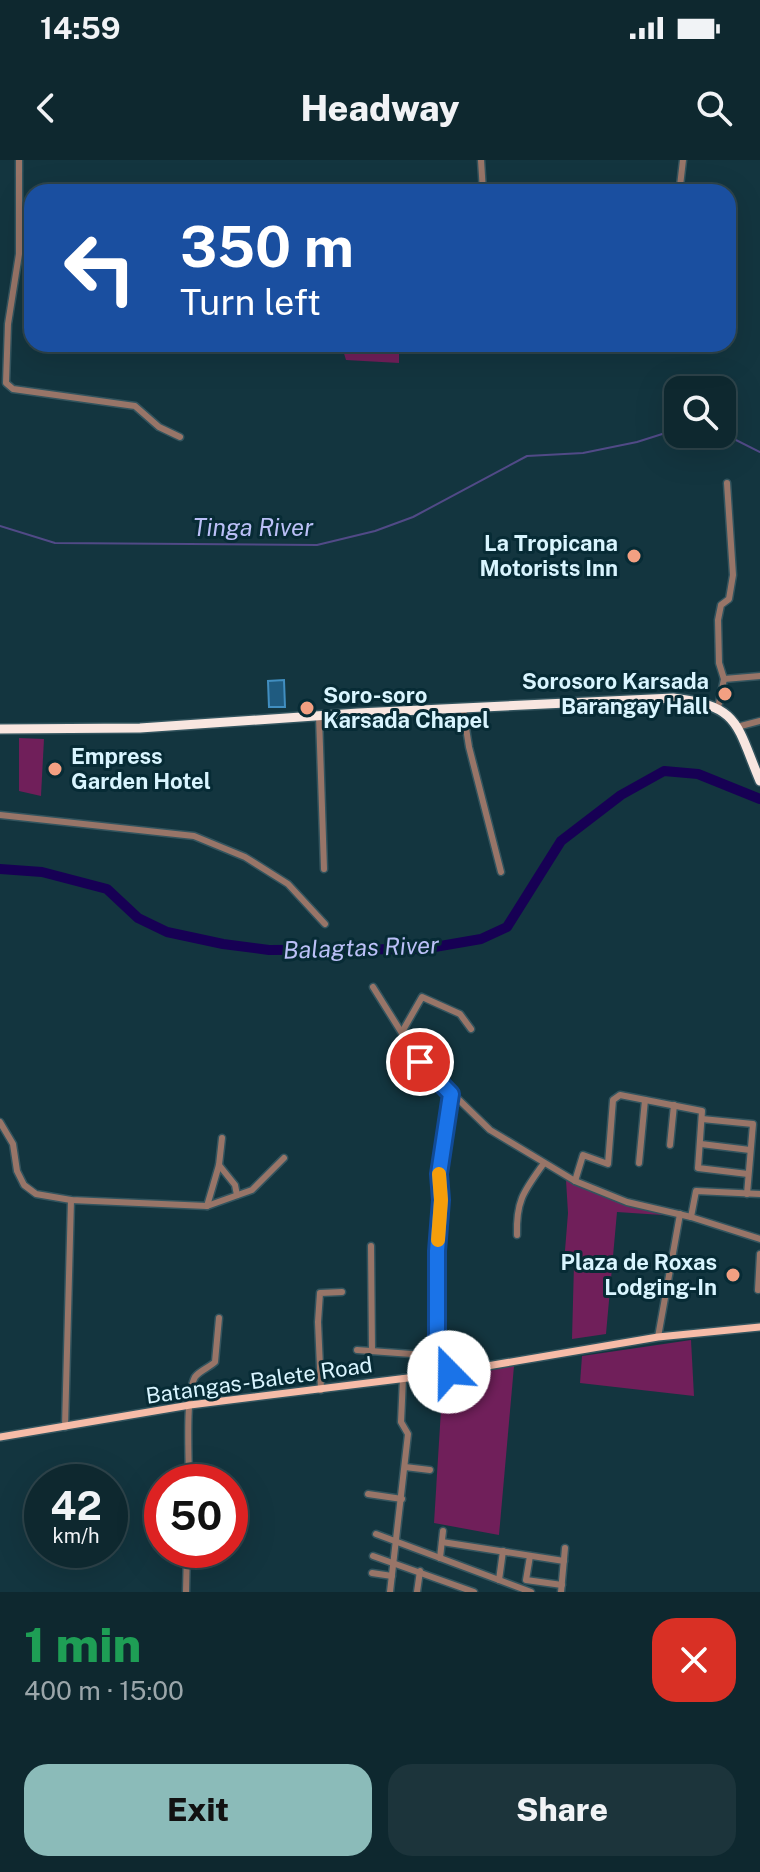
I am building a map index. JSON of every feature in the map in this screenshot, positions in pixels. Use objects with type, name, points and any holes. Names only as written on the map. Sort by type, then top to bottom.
[{"type":"highway","points":[[0,729],[140,728],[653,698],[697,701],[718,708],[737,727],[760,781]]},
{"type":"main road","name":"Batangas-Balete Road","points":[[0,1437],[190,1405],[440,1374],[658,1337],[760,1327]]},
{"type":"street","points":[[19,160],[19,254],[8,324],[6,383],[13,389],[135,406],[159,427],[180,437]]},
{"type":"street","points":[[481,160],[482,184]]},
{"type":"street","points":[[680,184],[683,160]]},
{"type":"street","points":[[718,708],[724,679],[719,663],[718,620],[721,605],[729,599],[733,575],[727,483]]},
{"type":"street","points":[[724,679],[760,676]]},
{"type":"street","points":[[463,709],[469,747],[501,872]]},
{"type":"street","points":[[319,716],[324,869]]},
{"type":"street","points":[[737,727],[760,721]]},
{"type":"street","points":[[0,815],[194,836],[245,857],[288,884],[325,924]]},
{"type":"street","points":[[373,987],[420,1062],[490,1130],[575,1181],[627,1202],[691,1217],[760,1239]]},
{"type":"street","points":[[402,1032],[422,997],[460,1014],[471,1029]]},
{"type":"street","points":[[440,1374],[439,1174],[451,1094]]},
{"type":"street","points":[[575,1181],[583,1155],[605,1164],[610,1160],[615,1097],[702,1111],[698,1168],[748,1174]]},
{"type":"street","points":[[639,1163],[645,1100]]},
{"type":"street","points":[[670,1145],[674,1105]]},
{"type":"street","points":[[702,1119],[753,1124],[747,1194]]},
{"type":"street","points":[[0,1122],[13,1144],[17,1171],[24,1185],[36,1194],[71,1200],[207,1206],[252,1190],[284,1158]]},
{"type":"street","points":[[207,1206],[219,1165],[222,1138]]},
{"type":"street","points":[[701,1144],[750,1150]]},
{"type":"street","points":[[517,1235],[516,1210],[521,1196],[544,1163]]},
{"type":"street","points":[[219,1165],[235,1185],[237,1195]]},
{"type":"street","points":[[691,1217],[696,1191],[760,1194]]},
{"type":"street","points":[[65,1427],[71,1200]]},
{"type":"street","points":[[658,1337],[680,1214]]},
{"type":"street","points":[[371,1246],[372,1351]]},
{"type":"street","points":[[758,1290],[760,1254]]},
{"type":"street","points":[[321,1390],[320,1293],[342,1292]]},
{"type":"street","points":[[189,1464],[190,1405],[196,1374],[213,1365],[217,1357],[219,1318]]},
{"type":"street","points":[[357,1350],[439,1356]]},
{"type":"street","points":[[390,1592],[408,1434],[401,1422],[403,1378]]},
{"type":"street","points":[[405,1467],[430,1470]]},
{"type":"street","points":[[368,1494],[402,1499]]},
{"type":"street","points":[[440,1558],[443,1531]]},
{"type":"street","points":[[376,1534],[531,1592]]},
{"type":"street","points":[[442,1542],[564,1561]]},
{"type":"street","points":[[530,1556],[526,1580],[562,1588],[565,1548]]},
{"type":"street","points":[[499,1580],[503,1551]]},
{"type":"street","points":[[373,1556],[474,1592]]},
{"type":"street","points":[[186,1592],[187,1568]]},
{"type":"street","points":[[417,1592],[420,1571]]},
{"type":"street","points":[[372,1573],[392,1576]]},
{"type":"street","points":[[444,1592],[446,1581]]},
{"type":"shaded area","points":[[344,352],[399,352],[399,363],[346,360]]},
{"type":"shaded area","points":[[19,738],[44,739],[41,796],[19,791]]},
{"type":"shaded area","points":[[566,1180],[628,1204],[677,1216],[617,1212],[606,1334],[572,1339],[574,1264],[564,1263],[568,1213]]},
{"type":"shaded area","points":[[691,1340],[694,1396],[580,1383],[582,1356]]},
{"type":"shaded area","points":[[514,1366],[499,1535],[434,1523],[443,1377]]},
{"type":"building","points":[[284,680],[285,707],[269,707],[268,681]]},
{"type":"waterway","name":"Tinga River","points":[[0,526],[55,543],[317,545],[375,531],[413,517],[527,456],[583,453],[664,433]]},
{"type":"waterway","name":"Tinga River","points":[[736,440],[760,452]]},
{"type":"waterway","name":"Balagtas River","points":[[0,869],[42,872],[107,889],[138,918],[167,932],[223,944],[269,950],[423,949],[481,939],[507,927],[561,841],[621,795],[664,771],[698,774],[760,799]]},
{"type":"slow traffic","points":[[438,1240],[439,1174]]},
{"type":"place","name":"La Tropicana Motorists Inn","points":[[634,556]]},
{"type":"place","name":"Sorosoro Karsada Barangay Hall","points":[[725,694]]},
{"type":"place","name":"Soro-soro Karsada Chapel","points":[[307,708]]},
{"type":"place","name":"Empress Garden Hotel","points":[[55,769]]},
{"type":"place","name":"Plaza de Roxas Lodging-In","points":[[733,1275]]},
{"type":"route","points":[[420,1062],[451,1094],[439,1174],[441,1200],[437,1251],[437,1345],[440,1374],[449,1372]]}]
